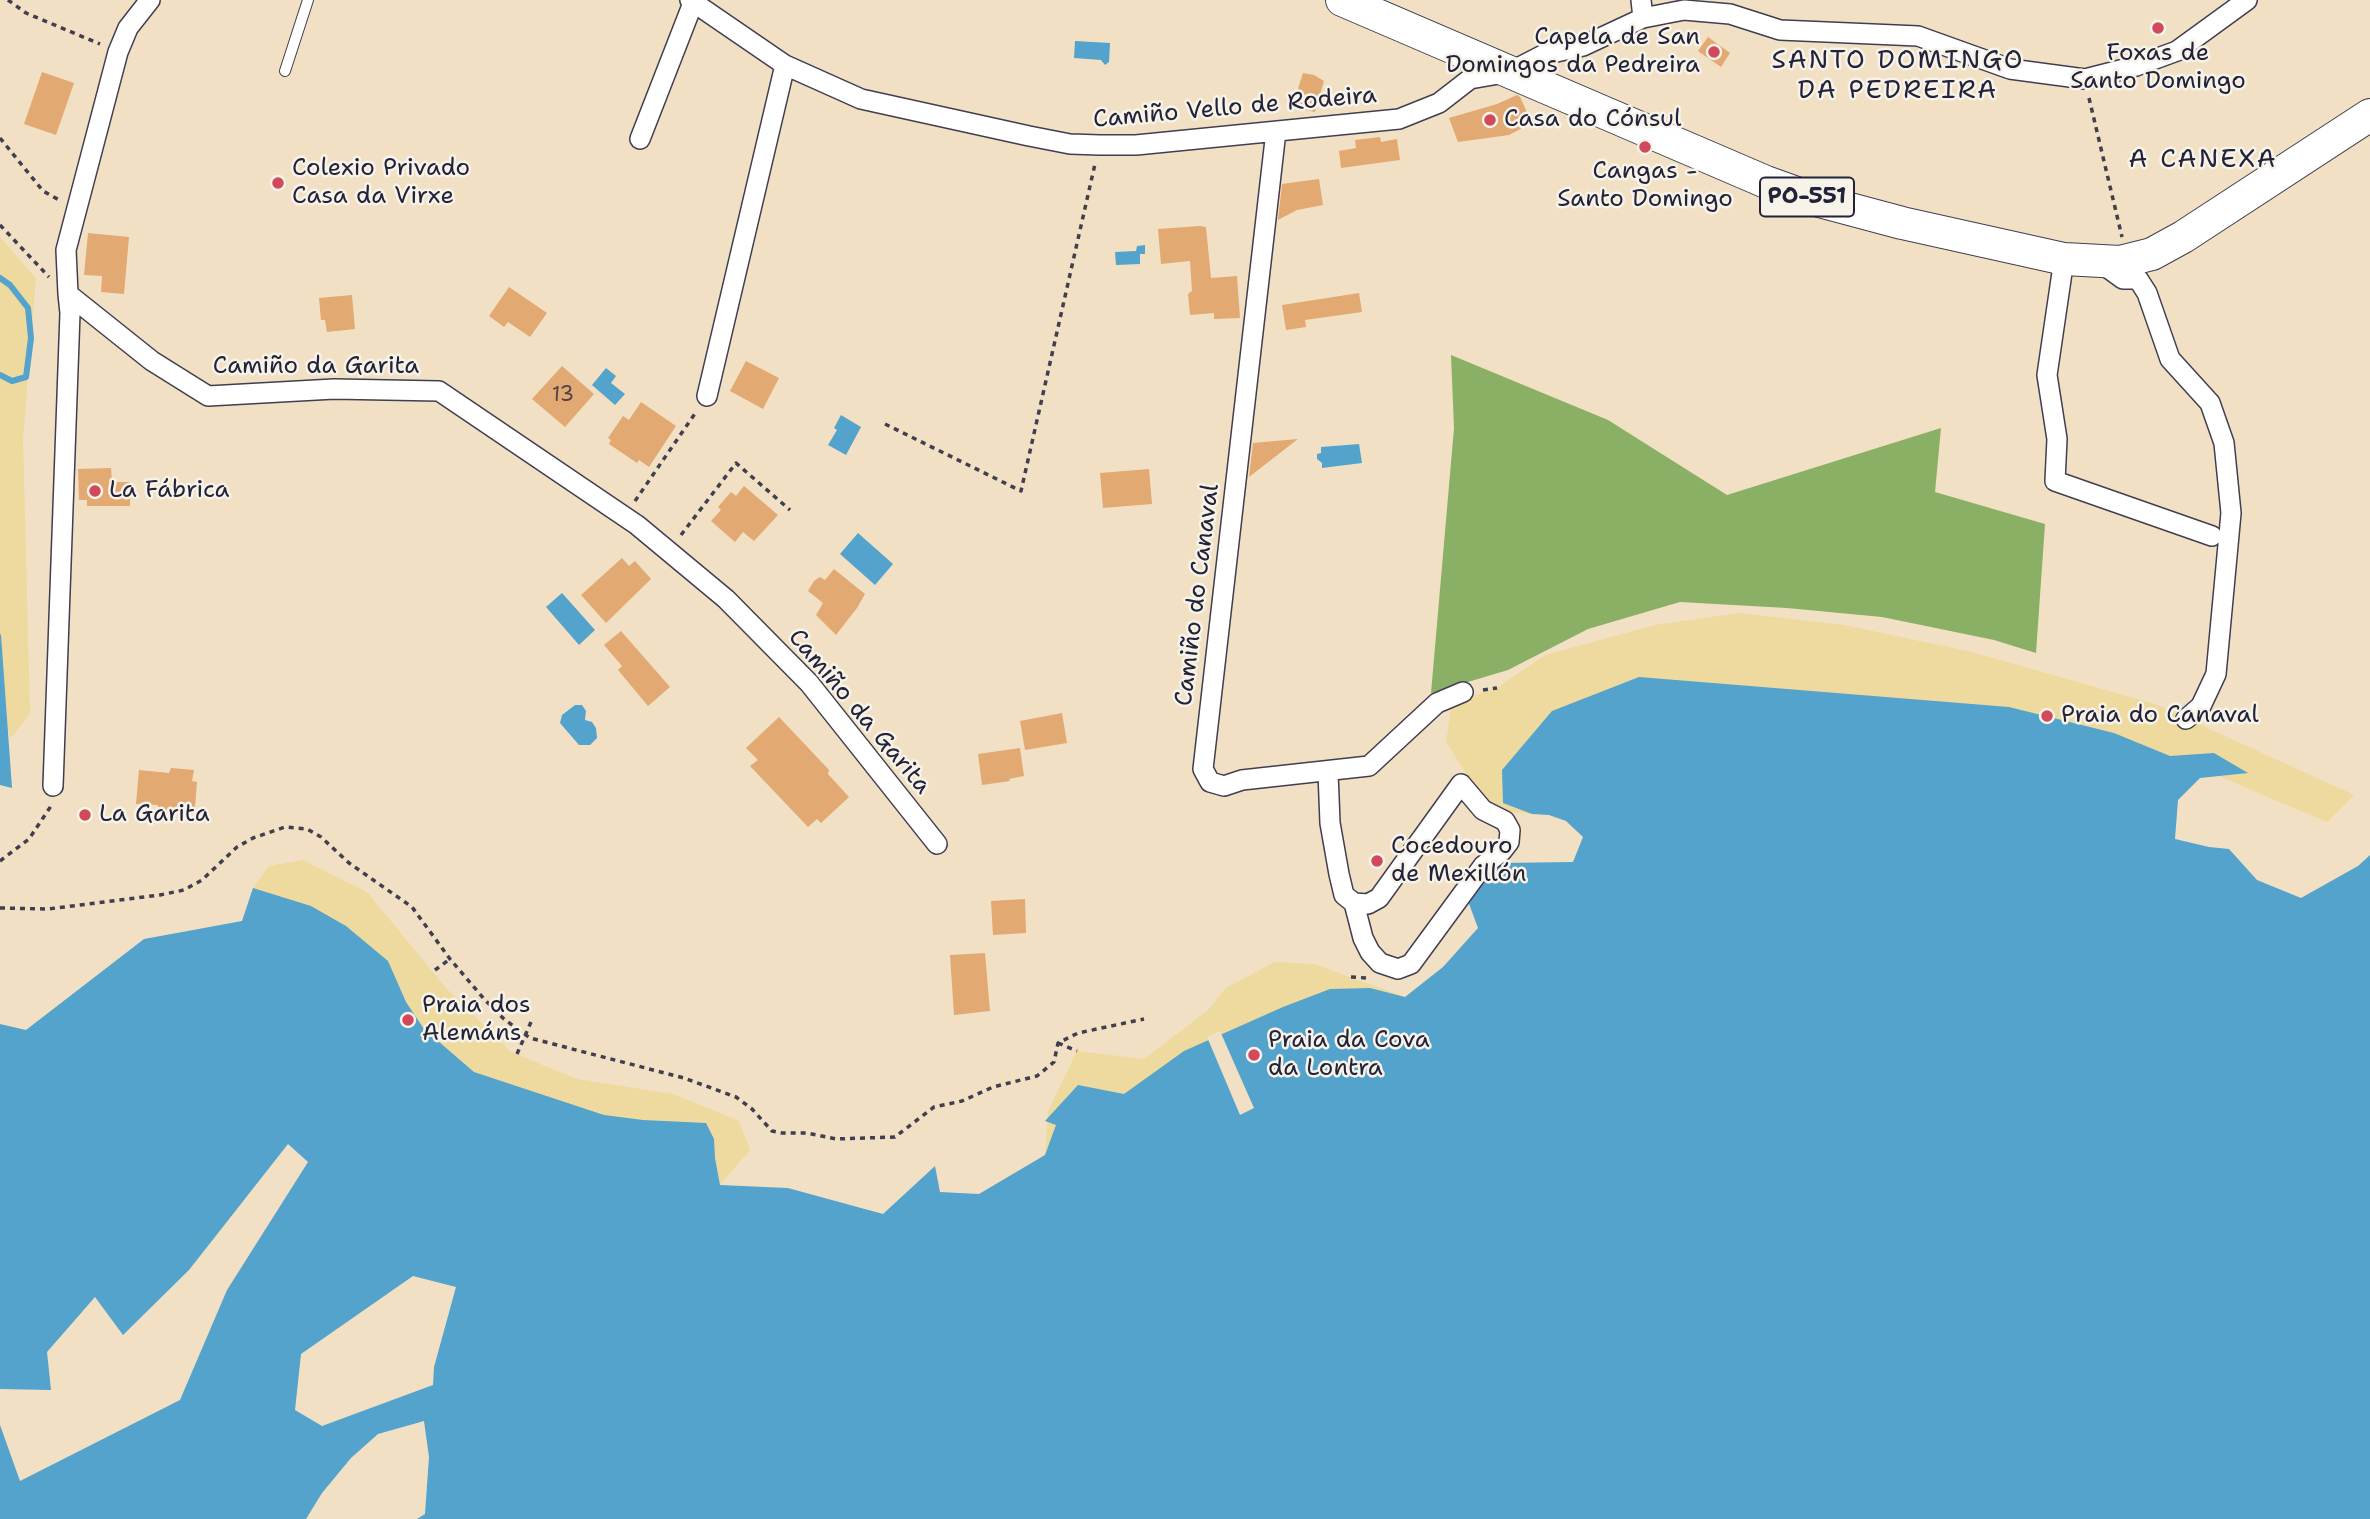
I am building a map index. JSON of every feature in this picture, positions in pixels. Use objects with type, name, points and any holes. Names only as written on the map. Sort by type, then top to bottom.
[{"type":"main road","name":"PO-551","points":[[1347,1],[1753,176],[1816,200],[1902,223],[2064,259],[2116,262],[2152,254],[2183,237],[2370,115]]},
{"type":"street","points":[[53,786],[70,313],[66,250],[118,52],[128,28],[150,0]]},
{"type":"street","points":[[2085,79],[2136,66],[2177,51],[2247,0]]},
{"type":"street","points":[[640,139],[691,1]]},
{"type":"street","name":"Camiño Vello de Rodeira","points":[[691,1],[785,65],[861,99],[1070,144],[1136,145],[1399,119],[1439,103],[1470,79],[1510,72],[1543,55],[1583,46],[1642,9],[1730,14],[1780,30],[1917,36],[2010,69],[2085,79]]},
{"type":"street","points":[[708,396],[785,65]]},
{"type":"street","name":"Camiño do Canaval","points":[[1276,131],[1203,769],[1210,782],[1224,786],[1242,780],[1369,766],[1437,703],[1463,692]]},
{"type":"street","points":[[2064,259],[2047,375],[2057,439],[2055,481],[2212,536]]},
{"type":"street","points":[[2116,262],[2123,279],[2138,279],[2147,293],[2171,359],[2210,403],[2224,443],[2231,513],[2216,674],[2201,706],[2186,719]]},
{"type":"street","name":"Camiño da Garita","points":[[68,294],[152,361],[208,396],[334,389],[439,391],[625,517],[726,598],[809,683],[937,844]]},
{"type":"street","points":[[1328,772],[1330,822],[1339,874],[1344,895],[1354,903],[1368,904],[1379,898],[1461,784],[1483,810],[1505,821],[1510,830],[1509,842],[1483,866],[1412,964],[1398,968],[1380,964],[1363,938],[1354,903]]},
{"type":"lane","points":[[285,71],[308,0]]},
{"type":"path","points":[[8,0],[26,13],[118,52]]},
{"type":"path","points":[[2085,79],[2116,262]]},
{"type":"path","points":[[0,138],[43,191],[65,203],[79,202]]},
{"type":"path","points":[[885,424],[1021,491],[1100,145]]},
{"type":"path","points":[[0,225],[45,273]]},
{"type":"path","points":[[625,517],[708,396]]},
{"type":"path","points":[[669,551],[736,463],[790,510]]},
{"type":"path","points":[[0,860],[29,839],[38,827],[50,808],[53,786]]},
{"type":"path","points":[[0,908],[48,909],[184,890],[202,880],[237,847],[253,838],[272,830],[296,826],[307,829],[321,837],[349,863],[412,907],[450,959],[495,1010],[525,1034],[547,1043],[684,1078],[736,1097],[752,1109],[772,1131],[807,1133],[836,1139],[895,1137],[934,1107],[962,1101],[993,1087],[1037,1076],[1054,1062],[1058,1043]]},
{"type":"path","points":[[435,970],[450,959]]},
{"type":"path","points":[[1058,1043],[1078,1033],[1144,1019]]},
{"type":"path","points":[[517,1054],[531,1022]]},
{"type":"path","points":[[1058,1043],[1077,1051]]},
{"type":"green space","points":[[1451,355],[1608,420],[1727,495],[1941,428],[1935,492],[2045,524],[2036,653],[1994,640],[1882,617],[1680,602],[1588,629],[1508,670],[1431,693],[1454,428]]},
{"type":"sand","points":[[0,237],[36,278],[23,438],[30,714],[11,738],[0,706]]},
{"type":"sand","name":"Praia do Canaval","points":[[1739,613],[1844,625],[1972,652],[2155,704],[2354,795],[2327,822],[2192,765],[1543,771],[1531,814],[1489,810],[1446,742],[1452,703],[1497,688],[1545,655],[1655,625]]},
{"type":"sand","name":"Praia dos Alemáns","points":[[303,860],[367,892],[446,988],[511,1052],[577,1079],[673,1094],[739,1121],[750,1150],[720,1185],[628,1198],[246,925],[253,888],[269,866]]},
{"type":"sand","name":"Praia da Cova da Lontra","points":[[1275,962],[1314,964],[1405,997],[1045,1155],[1048,1111],[1077,1051],[1144,1059],[1208,1010],[1226,988]]},
{"type":"water","points":[[1075,41],[1110,43],[1109,62],[1105,65],[1101,60],[1074,58]]},
{"type":"water","points":[[1145,245],[1145,254],[1140,254],[1140,264],[1116,265],[1115,252],[1136,251],[1137,246]]},
{"type":"water","points":[[606,368],[616,376],[611,383],[625,394],[615,405],[592,385]]},
{"type":"water","points":[[841,415],[861,427],[846,455],[828,445],[837,430],[834,428]]},
{"type":"water","points":[[1359,444],[1362,463],[1322,468],[1322,463],[1317,459],[1321,447]]},
{"type":"water","points":[[858,533],[893,564],[875,585],[840,554]]},
{"type":"water","points":[[562,593],[595,630],[579,645],[546,607]]},
{"type":"water","points":[[1,635],[12,788],[0,785]]},
{"type":"water","points":[[1639,677],[2009,707],[2114,733],[2170,756],[2214,753],[2248,773],[2200,778],[2178,800],[2175,839],[2229,849],[2257,880],[2301,898],[2358,866],[2370,855],[2370,1519],[417,1519],[425,1514],[429,1457],[424,1421],[378,1434],[351,1458],[322,1493],[306,1519],[0,1519],[0,1425],[20,1481],[180,1400],[227,1290],[308,1162],[288,1144],[189,1270],[123,1335],[95,1297],[47,1352],[51,1390],[0,1389],[0,1024],[26,1030],[144,939],[242,921],[253,888],[311,906],[346,926],[388,961],[406,1002],[424,1029],[474,1072],[604,1115],[706,1123],[714,1139],[720,1185],[788,1188],[883,1214],[935,1166],[940,1192],[979,1194],[1045,1155],[1056,1125],[1045,1121],[1078,1085],[1124,1094],[1184,1051],[1330,989],[1370,988],[1405,997],[1443,967],[1478,928],[1465,893],[1499,863],[1573,862],[1583,837],[1566,821],[1549,815],[1532,814],[1503,803],[1502,770],[1552,711]],"holes":[[[413,1276],[456,1287],[434,1367],[433,1385],[322,1426],[295,1410],[301,1354]]]},
{"type":"water","points":[[575,705],[582,705],[586,711],[585,720],[592,722],[596,728],[597,738],[590,745],[579,745],[560,723],[562,715]]},
{"type":"pier","points":[[1220,1031],[1254,1108],[1240,1115],[1207,1037]]},
{"type":"building","name":"Capela de San Domingos da Pedreira","points":[[1708,37],[1730,53],[1721,67],[1698,51]]},
{"type":"building","points":[[42,72],[74,83],[56,135],[24,124]]},
{"type":"building","points":[[1303,73],[1324,81],[1315,112],[1301,109],[1301,105],[1294,101]]},
{"type":"building","name":"Casa do Cónsul","points":[[1517,95],[1532,123],[1509,135],[1458,142],[1449,118],[1497,104]]},
{"type":"building","points":[[1380,137],[1381,142],[1397,139],[1400,160],[1341,168],[1339,151],[1356,148],[1355,140]]},
{"type":"building","points":[[1319,179],[1323,205],[1297,210],[1278,220],[1282,184]]},
{"type":"building","points":[[1206,227],[1211,278],[1237,276],[1240,318],[1214,319],[1214,313],[1190,315],[1190,261],[1161,264],[1158,229]]},
{"type":"building","points":[[88,233],[129,237],[124,294],[101,292],[102,276],[84,275]]},
{"type":"building","points":[[509,287],[547,313],[530,337],[508,322],[504,327],[489,316]]},
{"type":"building","points":[[1359,293],[1362,312],[1305,320],[1306,327],[1286,330],[1282,305]]},
{"type":"building","points":[[352,295],[355,329],[327,332],[325,320],[321,320],[319,298]]},
{"type":"building","points":[[746,361],[779,378],[763,409],[730,391]]},
{"type":"building","points":[[562,366],[594,394],[565,427],[532,399]]},
{"type":"building","points":[[641,402],[676,426],[649,467],[639,460],[637,463],[609,444],[611,440],[608,438],[623,416],[629,420]]},
{"type":"building","points":[[1298,439],[1249,477],[1253,443]]},
{"type":"building","points":[[111,468],[112,482],[130,482],[130,506],[87,506],[87,500],[79,500],[78,469]]},
{"type":"building","points":[[1149,469],[1152,504],[1103,508],[1100,473]]},
{"type":"building","points":[[744,486],[778,515],[754,541],[743,532],[735,542],[711,521],[721,510],[718,507],[731,492],[736,496]]},
{"type":"building","points":[[622,558],[629,566],[635,561],[651,579],[606,623],[581,595]]},
{"type":"building","points":[[834,569],[865,594],[836,635],[816,615],[823,603],[808,591],[814,581],[820,577],[825,580]]},
{"type":"building","points":[[621,631],[670,687],[648,706],[618,670],[622,666],[604,645]]},
{"type":"building","points":[[1062,713],[1067,743],[1025,750],[1020,721]]},
{"type":"building","points":[[779,717],[829,770],[828,774],[849,797],[821,823],[817,819],[808,827],[750,766],[758,760],[746,748]]},
{"type":"building","points":[[1020,748],[1024,776],[982,785],[978,754]]},
{"type":"building","points":[[171,768],[194,770],[192,781],[197,782],[195,807],[191,807],[191,810],[183,809],[183,814],[158,812],[158,805],[136,804],[139,770],[169,773]]},
{"type":"building","points":[[1025,899],[1026,933],[993,935],[991,901]]},
{"type":"building","points":[[985,953],[990,1011],[954,1015],[950,955]]},
{"type":"waterway","points":[[0,278],[10,285],[28,308],[31,338],[26,377],[12,381],[0,375]]},
{"type":"place","name":"Foxas de Santo Domingo","points":[[2158,28]]},
{"type":"place","name":"Capela de San Domingos da Pedreira","points":[[1714,52]]},
{"type":"place","name":"Casa do Cónsul","points":[[1490,120]]},
{"type":"place","name":"Cangas - Santo Domingo","points":[[1645,147]]},
{"type":"place","name":"Colexio Privado Casa da Virxe","points":[[278,183]]},
{"type":"place","name":"La Fábrica","points":[[95,491]]},
{"type":"place","name":"Praia do Canaval","points":[[2047,716]]},
{"type":"place","name":"La Garita","points":[[85,815]]},
{"type":"place","name":"Cocedouro de Mexillón","points":[[1377,861]]},
{"type":"place","name":"Praia dos Alemáns","points":[[408,1020]]},
{"type":"place","name":"Praia da Cova da Lontra","points":[[1254,1055]]},
{"type":"district","name":"SANTO DOMINGO DA PEDREIRA","points":[[1898,76]]},
{"type":"district","name":"A CANEXA","points":[[2203,160]]}]
